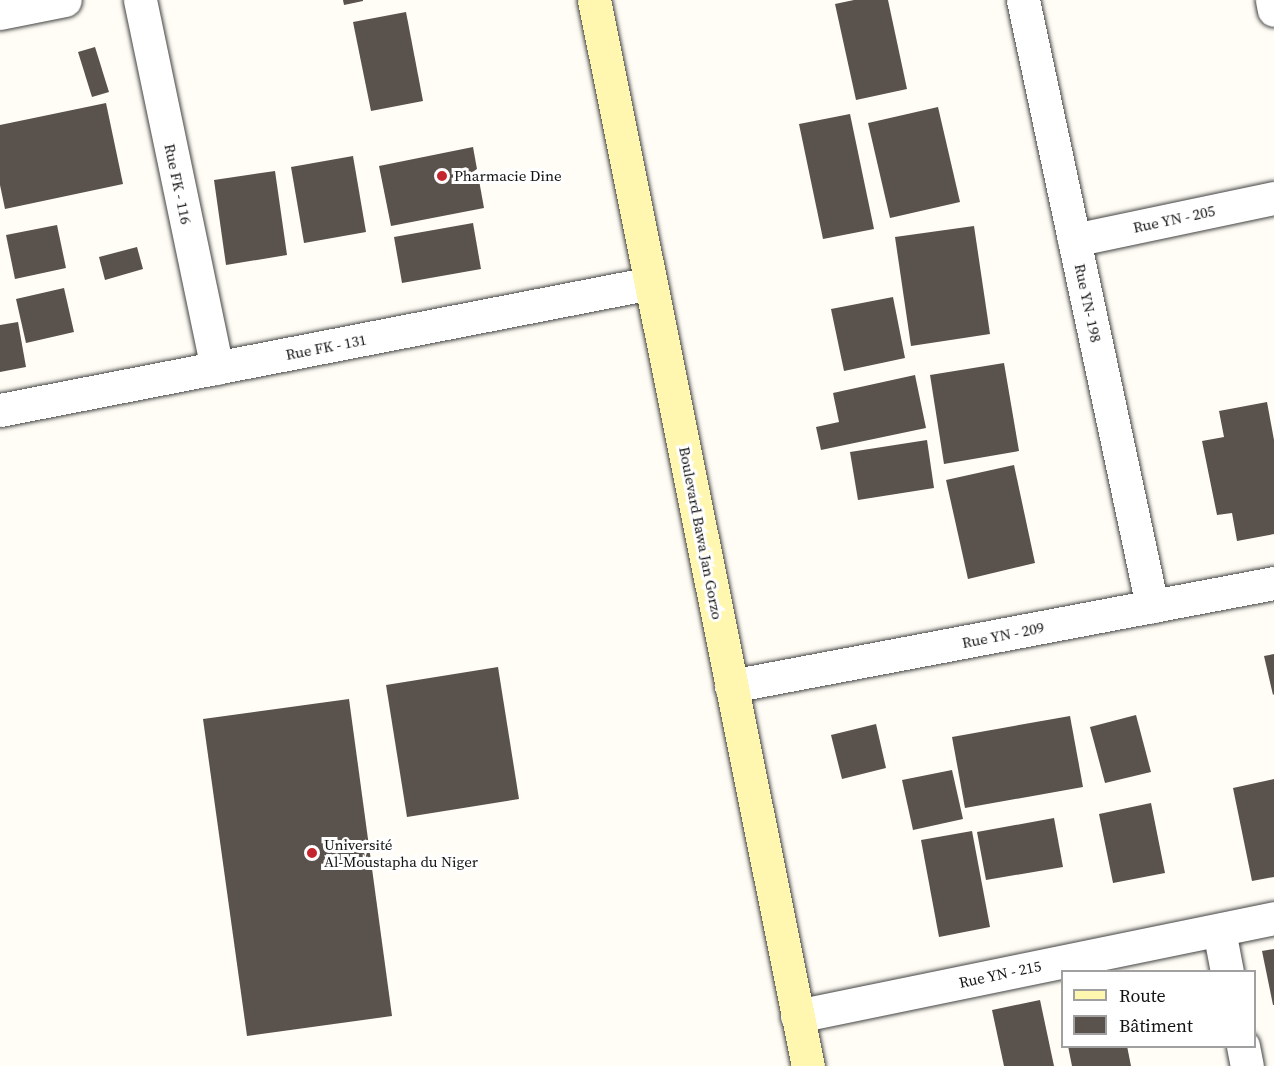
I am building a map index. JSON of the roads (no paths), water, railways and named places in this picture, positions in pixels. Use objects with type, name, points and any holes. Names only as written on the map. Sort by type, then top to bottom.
[{"type":"main road","name":"Boulevard Bawa Jan Gorzo","points":[[594,0],[808,1066]]},
{"type":"street","points":[[0,13],[65,0]]},
{"type":"street","name":"Rue FK - 116","points":[[140,0],[217,368]]},
{"type":"street","name":"Rue YN- 198","points":[[1023,0],[1152,606]]},
{"type":"street","points":[[1272,0],[1274,10]]},
{"type":"street","name":"Rue YN - 205","points":[[1074,240],[1274,198]]},
{"type":"street","name":"Rue FK - 131","points":[[0,410],[651,283]]},
{"type":"street","name":"Rue YN - 209","points":[[731,686],[1274,583]]},
{"type":"street","name":"Rue YN - 215","points":[[797,1016],[1274,918]]},
{"type":"street","points":[[1219,930],[1227,970]]},
{"type":"street","points":[[1243,1048],[1247,1066]]},
{"type":"place","name":"Pharmacie Dine","points":[[442,176]]},
{"type":"place","name":"Université Al-Moustapha du Niger","points":[[312,853]]}]
